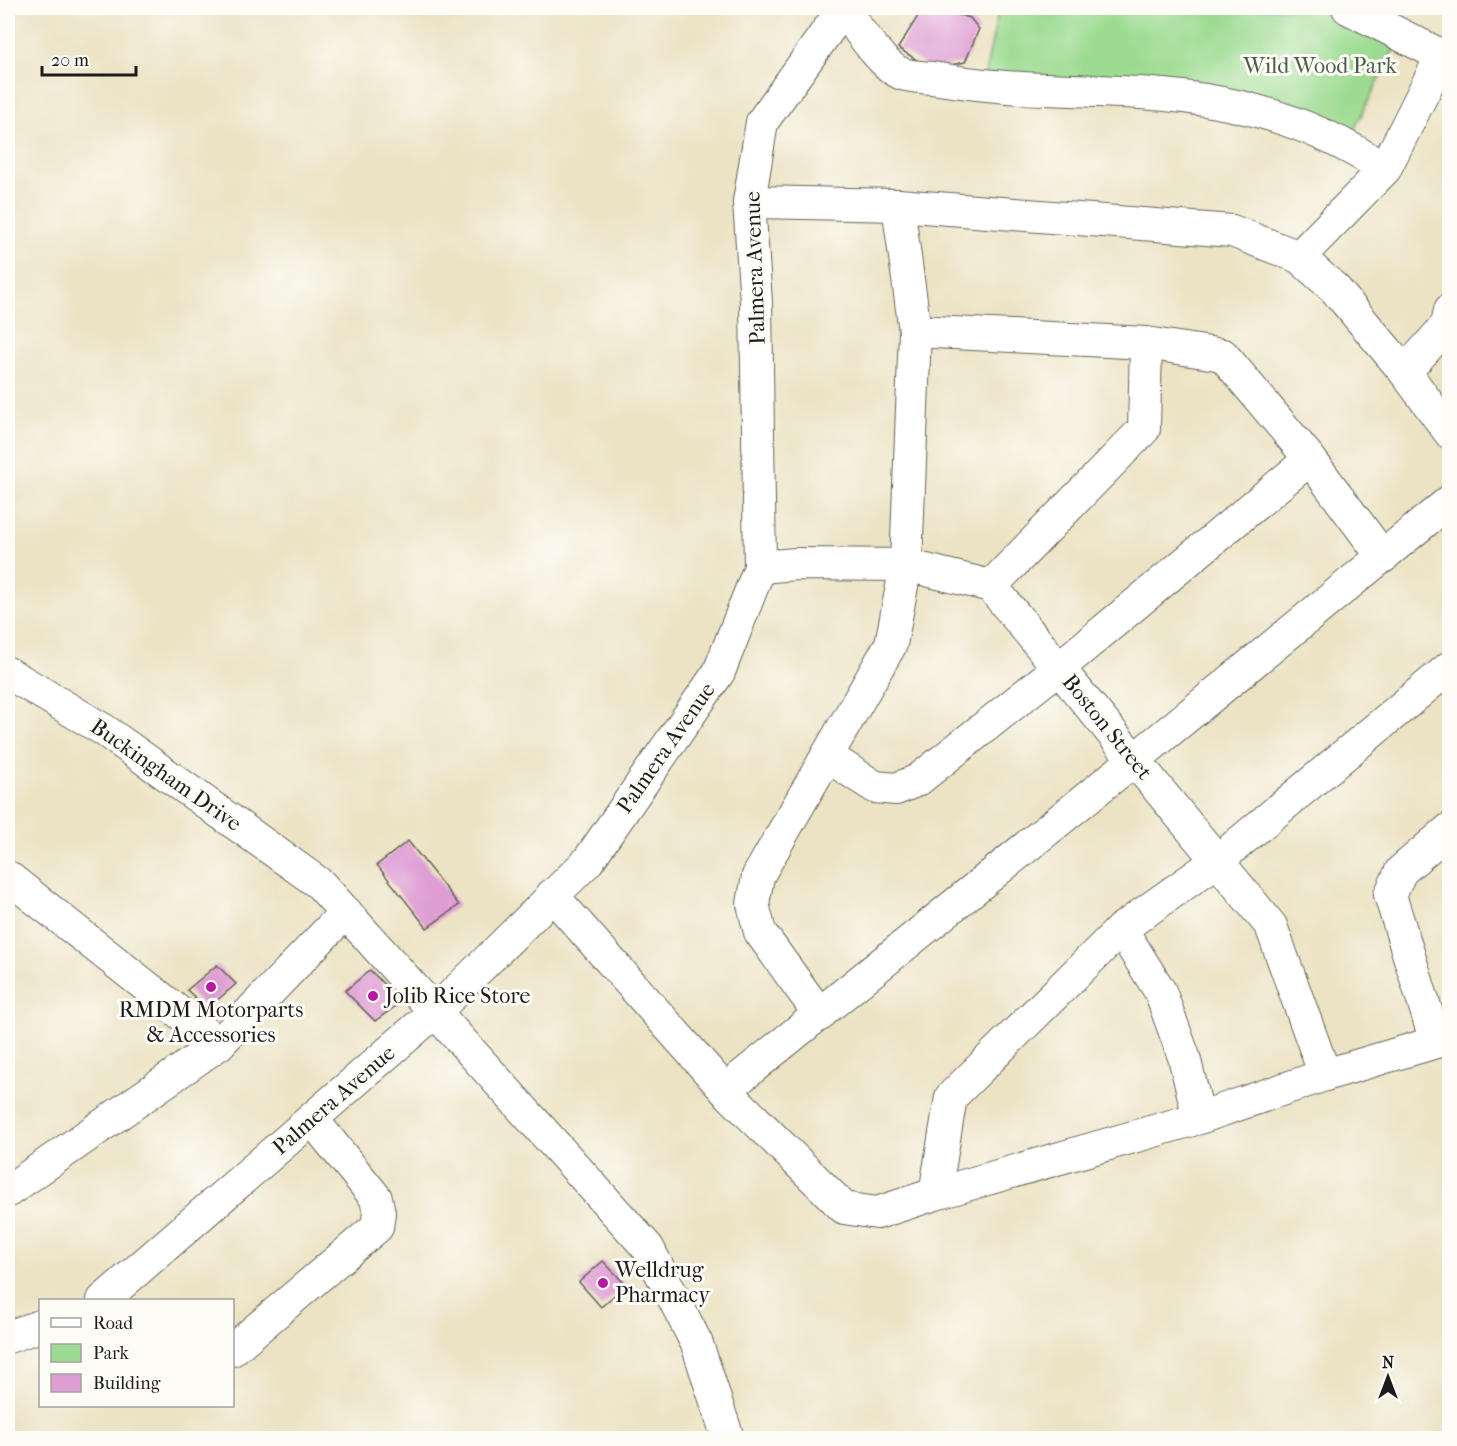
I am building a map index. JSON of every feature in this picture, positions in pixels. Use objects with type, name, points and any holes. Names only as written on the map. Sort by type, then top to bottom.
[{"type":"street","points":[[843,8],[875,50],[900,73],[994,88],[1157,92],[1214,100],[1293,120],[1358,152],[1385,169]]},
{"type":"street","name":"Palmera Avenue","points":[[104,1299],[436,1011],[588,861],[718,672],[759,567],[756,302],[749,201],[762,122],[843,8]]},
{"type":"street","points":[[1299,257],[1385,169],[1445,58],[1348,8]]},
{"type":"street","points":[[749,201],[898,205],[1232,231],[1299,257],[1335,289],[1405,372],[1449,433]]},
{"type":"street","points":[[820,1015],[760,932],[753,904],[759,876],[891,644],[906,566],[915,331],[898,205]]},
{"type":"street","points":[[1405,372],[1447,325],[1449,310]]},
{"type":"street","points":[[915,331],[1146,343],[1223,355],[1310,459],[1383,557]]},
{"type":"street","points":[[759,567],[796,564],[906,566],[991,586],[1144,429],[1146,343]]},
{"type":"street","points":[[827,756],[875,787],[896,789],[918,780],[1060,667],[1310,459]]},
{"type":"street","points":[[725,1090],[1134,760],[1449,501]]},
{"type":"street","name":"Boston Street","points":[[991,586],[1271,926],[1326,1075]]},
{"type":"street","points":[[935,1194],[951,1097],[1121,929],[1217,861],[1449,667]]},
{"type":"street","name":"Buckingham Drive","points":[[8,673],[104,730],[320,884],[648,1248],[697,1344],[728,1438]]},
{"type":"street","points":[[552,895],[725,1090],[844,1208],[877,1213],[935,1194],[1199,1118],[1326,1075],[1443,1040],[1390,895],[1401,871],[1449,829]]},
{"type":"street","points":[[8,877],[219,1044]]},
{"type":"street","points":[[8,1191],[219,1044],[346,912]]},
{"type":"street","points":[[1121,929],[1160,991],[1184,1057],[1199,1118]]},
{"type":"street","points":[[234,1348],[377,1227],[379,1213],[376,1198],[312,1119]]},
{"type":"street","points":[[8,1337],[39,1326]]},
{"type":"green space","name":"Wild Wood Park","points":[[999,8],[1331,8],[1398,41],[1350,138],[985,74]]},
{"type":"building","points":[[923,8],[937,8],[970,18],[979,29],[965,62],[931,69],[898,48]]},
{"type":"building","points":[[408,841],[459,905],[427,928],[377,865]]},
{"type":"building","name":"RMDM Motorparts & Accessories","points":[[217,965],[236,984],[207,1009],[187,990]]},
{"type":"building","name":"Jolib Rice Store","points":[[370,970],[401,1002],[375,1021],[345,991]]},
{"type":"building","name":"Welldrug Pharmacy","points":[[603,1261],[626,1285],[601,1307],[579,1282]]},
{"type":"place","name":"RMDM Motorparts & Accessories","points":[[211,987]]},
{"type":"place","name":"Jolib Rice Store","points":[[373,996]]},
{"type":"place","name":"Welldrug Pharmacy","points":[[603,1283]]}]
